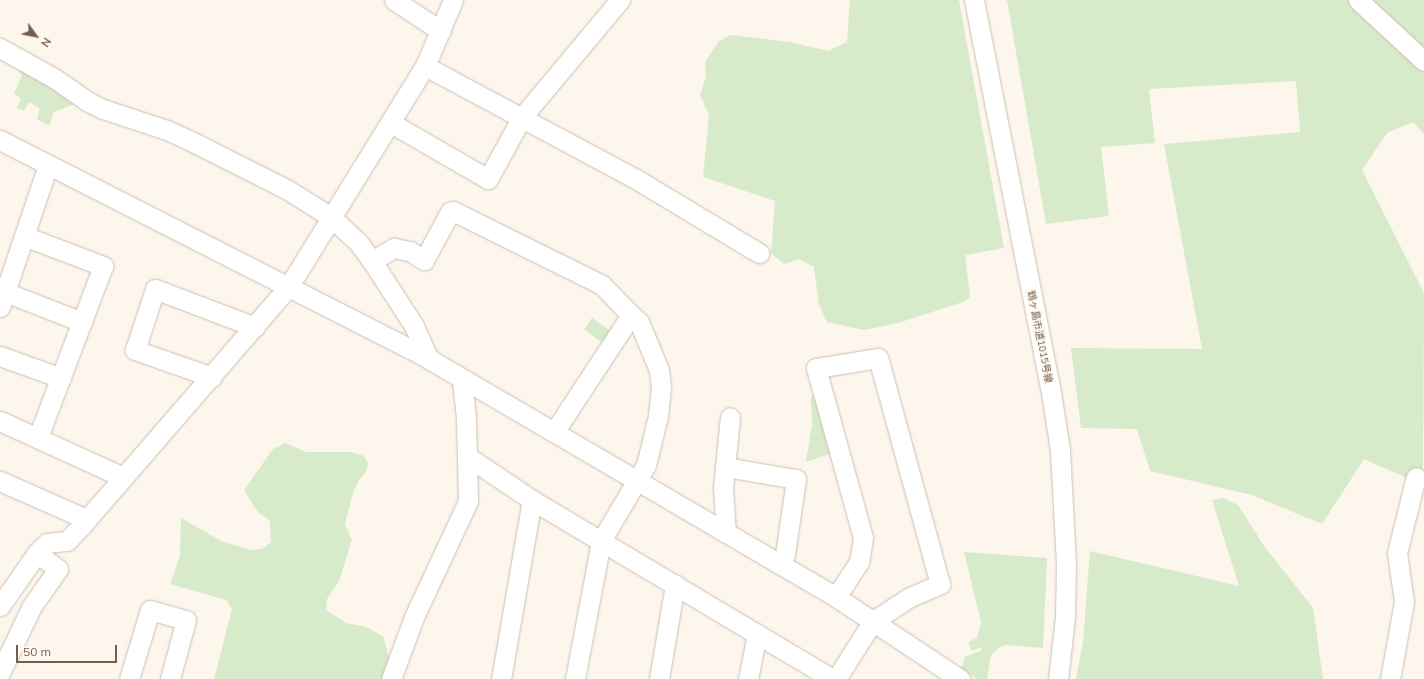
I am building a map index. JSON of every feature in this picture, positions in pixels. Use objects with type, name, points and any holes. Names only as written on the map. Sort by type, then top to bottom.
[{"type":"street","points":[[394,0],[441,32]]},
{"type":"street","points":[[0,606],[37,553],[47,543],[67,541],[212,378],[289,286],[425,66],[441,32],[453,0]]},
{"type":"street","points":[[391,123],[488,179],[522,117],[620,0]]},
{"type":"street","name":"鶴ヶ島市道1015号線","points":[[974,0],[1050,386],[1060,450],[1066,565],[1065,617],[1058,679]]},
{"type":"street","points":[[1358,0],[1424,62]]},
{"type":"street","points":[[0,48],[54,78],[86,101],[103,110],[167,130],[197,144],[288,190],[331,217],[358,242],[372,261],[414,326],[429,359]]},
{"type":"street","points":[[425,66],[642,183],[759,253]]},
{"type":"street","points":[[0,140],[289,286],[429,359],[836,597],[960,679]]},
{"type":"street","points":[[48,164],[2,300],[82,322]]},
{"type":"street","points":[[372,261],[394,248],[410,251],[424,260],[450,212],[453,211],[502,237],[602,284],[639,322],[659,370],[661,387],[654,440],[646,464],[601,541],[575,679]]},
{"type":"street","points":[[24,236],[103,266],[38,437]]},
{"type":"street","points":[[212,378],[135,350],[155,289],[255,327]]},
{"type":"street","points":[[554,432],[631,314]]},
{"type":"street","points":[[0,356],[61,378]]},
{"type":"street","points":[[836,597],[859,562],[863,538],[816,368],[878,358],[940,584],[910,597],[873,621],[836,679]]},
{"type":"street","points":[[391,679],[414,617],[468,501],[468,458],[462,379]]},
{"type":"street","points":[[726,533],[723,488],[730,416]]},
{"type":"street","points":[[0,421],[123,477]]},
{"type":"street","points":[[468,458],[532,500],[832,679]]},
{"type":"street","points":[[725,467],[796,479],[785,554],[780,564]]},
{"type":"street","points":[[1390,679],[1404,602],[1397,553],[1416,477]]},
{"type":"street","points":[[0,481],[86,519]]},
{"type":"street","points":[[501,679],[532,500]]},
{"type":"street","points":[[0,673],[32,606],[58,569],[37,553]]},
{"type":"street","points":[[658,679],[675,584]]},
{"type":"street","points":[[129,679],[150,610],[186,620],[170,679]]},
{"type":"street","points":[[748,679],[757,634]]},
{"type":"green space","points":[[850,0],[959,0],[1004,248],[965,255],[970,296],[966,301],[898,323],[864,330],[827,322],[819,305],[814,267],[799,259],[784,264],[771,253],[775,201],[703,177],[709,115],[700,95],[706,77],[705,62],[719,41],[731,35],[790,42],[828,51],[847,42]]},
{"type":"green space","points":[[1007,0],[1424,0],[1424,134],[1413,122],[1387,133],[1362,170],[1424,293],[1423,485],[1364,459],[1322,524],[1252,495],[1150,471],[1137,429],[1081,428],[1071,348],[1202,349],[1164,144],[1300,132],[1296,81],[1149,89],[1155,143],[1101,147],[1109,216],[1046,224]]},
{"type":"green space","points":[[22,65],[79,102],[54,112],[49,126],[37,119],[40,108],[29,102],[24,111],[17,108],[21,98],[14,94],[22,75],[19,72]]},
{"type":"green space","points":[[592,318],[616,335],[608,346],[584,329]]},
{"type":"green space","points":[[814,393],[832,453],[806,462],[812,425],[811,398]]},
{"type":"green space","points":[[285,443],[306,452],[351,452],[364,456],[368,463],[366,472],[359,480],[353,493],[345,524],[352,540],[339,581],[327,599],[326,610],[346,623],[366,627],[383,636],[390,660],[383,679],[214,679],[232,609],[226,600],[170,584],[180,556],[181,518],[221,541],[251,550],[262,549],[271,542],[270,521],[257,511],[244,490],[273,449]]},
{"type":"green space","points":[[1223,498],[1238,505],[1264,546],[1313,608],[1323,679],[1076,679],[1083,642],[1090,551],[1239,586],[1212,500]]},
{"type":"green space","points":[[964,552],[1047,558],[1043,648],[1005,645],[998,648],[991,655],[987,679],[977,679],[961,669],[965,657],[981,651],[981,647],[972,651],[968,642],[977,638],[981,622]]}]
